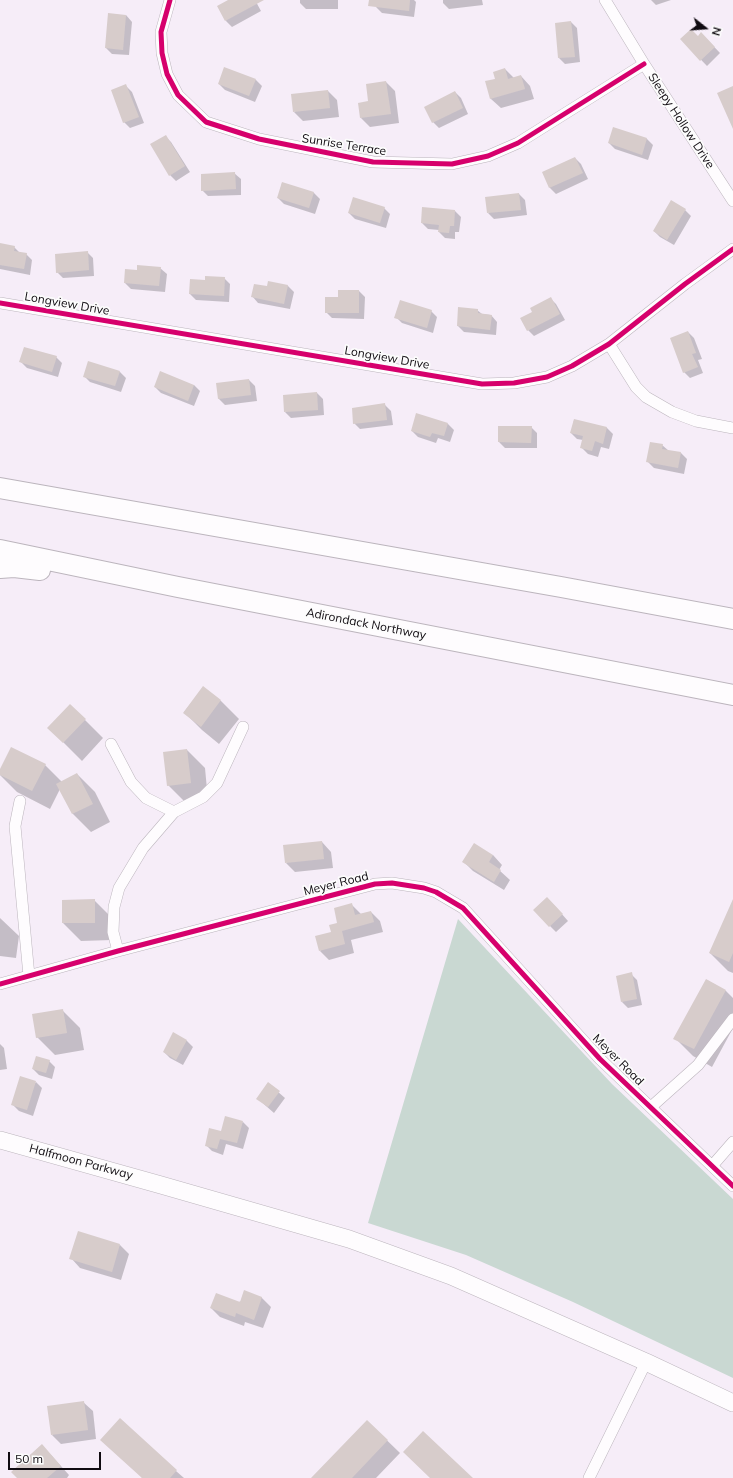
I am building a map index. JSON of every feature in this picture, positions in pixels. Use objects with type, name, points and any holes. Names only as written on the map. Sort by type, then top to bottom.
[{"type":"highway","points":[[0,488],[545,584],[733,619]]},
{"type":"highway","name":"Adirondack Northway","points":[[0,550],[178,587],[733,695]]},
{"type":"highway","points":[[0,568],[14,567],[178,587]]},
{"type":"main road","name":"Halfmoon Parkway","points":[[0,1140],[349,1239],[450,1276],[646,1362],[733,1403]]},
{"type":"street","name":"Sunrise Terrace","points":[[170,0],[161,32],[162,53],[167,74],[178,95],[206,122],[259,140],[374,162],[452,164],[488,156],[518,143],[644,64]]},
{"type":"street","name":"Sleepy Hollow Drive","points":[[605,0],[644,64],[733,201]]},
{"type":"street","name":"Longview Drive","points":[[0,303],[482,384],[514,383],[547,376],[572,366],[609,344],[685,284],[733,250]]},
{"type":"street","points":[[609,344],[636,387],[646,396],[672,412],[696,421],[733,428]]},
{"type":"street","points":[[118,951],[113,932],[114,907],[119,888],[143,848],[174,812],[203,796],[217,783],[243,727]]},
{"type":"street","points":[[111,744],[131,782],[146,798],[174,812]]},
{"type":"street","points":[[20,801],[15,826],[29,976]]},
{"type":"street","name":"Meyer Road","points":[[0,984],[118,951],[375,884],[392,883],[424,888],[436,892],[463,908],[600,1059],[733,1186]]},
{"type":"street","points":[[651,1107],[698,1064],[733,1019]]},
{"type":"street","points":[[712,1166],[733,1142]]},
{"type":"street","points":[[589,1478],[646,1362]]},
{"type":"shaded area","points":[[458,919],[612,1084],[733,1199],[733,1378],[573,1302],[466,1255],[368,1223]]},
{"type":"building","points":[[228,0],[264,0],[225,21],[217,6]]},
{"type":"building","points":[[369,0],[410,0],[409,11],[368,6]]},
{"type":"building","points":[[108,13],[126,15],[123,50],[105,48]]},
{"type":"building","points":[[571,21],[575,57],[558,58],[555,23]]},
{"type":"building","points":[[691,29],[698,36],[701,32],[715,47],[700,61],[680,39]]},
{"type":"building","points":[[224,67],[256,79],[249,96],[218,84]]},
{"type":"building","points":[[505,68],[508,79],[521,75],[525,89],[490,99],[485,81],[495,79],[493,72]]},
{"type":"building","points":[[386,81],[391,114],[360,118],[358,103],[368,101],[366,84]]},
{"type":"building","points":[[126,84],[139,117],[123,123],[111,90]]},
{"type":"building","points":[[733,86],[733,129],[717,93]]},
{"type":"building","points":[[328,90],[330,108],[293,112],[291,94]]},
{"type":"building","points":[[455,91],[463,108],[432,123],[424,107]]},
{"type":"building","points":[[613,127],[647,138],[642,155],[608,143]]},
{"type":"building","points":[[166,135],[185,166],[169,176],[150,144]]},
{"type":"building","points":[[575,157],[583,173],[549,188],[542,172]]},
{"type":"building","points":[[235,172],[236,189],[201,191],[201,174]]},
{"type":"building","points":[[282,182],[314,192],[309,208],[277,198]]},
{"type":"building","points":[[519,193],[521,210],[487,213],[485,197]]},
{"type":"building","points":[[353,197],[385,207],[380,223],[348,213]]},
{"type":"building","points":[[671,200],[686,209],[667,240],[653,231]]},
{"type":"building","points":[[422,207],[455,210],[454,226],[450,226],[449,233],[438,232],[439,225],[421,223]]},
{"type":"building","points":[[0,243],[15,246],[14,251],[27,253],[24,269],[0,265]]},
{"type":"building","points":[[88,251],[89,270],[56,273],[55,254]]},
{"type":"building","points":[[137,265],[161,267],[159,286],[124,283],[125,269],[137,270]]},
{"type":"building","points":[[205,276],[225,277],[224,296],[189,294],[190,279],[205,280]]},
{"type":"building","points":[[268,281],[288,285],[284,304],[251,297],[254,284],[267,286]]},
{"type":"building","points":[[338,290],[359,290],[359,313],[325,313],[325,297],[338,297]]},
{"type":"building","points":[[551,297],[560,314],[527,331],[520,318],[532,312],[530,308]]},
{"type":"building","points":[[400,300],[432,310],[427,328],[394,318]]},
{"type":"building","points":[[458,307],[478,309],[478,313],[492,315],[490,330],[457,326]]},
{"type":"building","points":[[688,331],[696,353],[692,354],[698,367],[683,373],[670,338]]},
{"type":"building","points":[[24,347],[57,356],[52,372],[19,362]]},
{"type":"building","points":[[88,361],[120,371],[115,386],[83,377]]},
{"type":"building","points":[[160,371],[194,385],[188,401],[154,387]]},
{"type":"building","points":[[249,379],[251,395],[218,399],[216,383]]},
{"type":"building","points":[[317,392],[318,410],[284,412],[283,395]]},
{"type":"building","points":[[385,403],[387,420],[353,424],[352,408]]},
{"type":"building","points":[[416,413],[448,423],[444,436],[432,433],[430,437],[411,431]]},
{"type":"building","points":[[574,419],[607,427],[603,444],[595,441],[592,451],[580,448],[583,436],[570,433]]},
{"type":"building","points":[[498,426],[532,426],[531,443],[498,442]]},
{"type":"building","points":[[650,442],[663,444],[662,449],[681,452],[678,468],[646,462]]},
{"type":"building","points":[[203,686],[221,700],[201,727],[183,713]]},
{"type":"building","points":[[70,704],[86,719],[63,743],[47,728]]},
{"type":"building","points":[[11,747],[46,764],[32,791],[0,775],[0,769]]},
{"type":"building","points":[[187,749],[191,783],[167,786],[163,752]]},
{"type":"building","points":[[77,773],[93,804],[72,814],[56,784]]},
{"type":"building","points":[[322,841],[324,859],[285,863],[283,845]]},
{"type":"building","points":[[474,843],[493,855],[489,862],[501,870],[494,882],[462,862]]},
{"type":"building","points":[[547,897],[563,914],[549,927],[533,910]]},
{"type":"building","points":[[95,899],[95,923],[62,923],[62,900]]},
{"type":"building","points":[[733,899],[733,953],[729,962],[709,953]]},
{"type":"building","points":[[352,903],[355,915],[371,911],[374,922],[342,931],[345,944],[319,951],[315,936],[331,932],[329,925],[337,923],[334,908]]},
{"type":"building","points":[[632,972],[637,999],[621,1002],[616,976]]},
{"type":"building","points":[[706,979],[726,990],[694,1049],[673,1039]]},
{"type":"building","points":[[63,1009],[67,1033],[36,1038],[32,1014]]},
{"type":"building","points":[[173,1032],[187,1040],[176,1060],[163,1052]]},
{"type":"building","points":[[36,1056],[50,1060],[46,1073],[32,1069]]},
{"type":"building","points":[[20,1076],[36,1081],[27,1110],[11,1105]]},
{"type":"building","points":[[268,1082],[280,1091],[268,1107],[256,1099]]},
{"type":"building","points":[[225,1116],[243,1121],[237,1143],[220,1139],[217,1149],[205,1146],[209,1128],[221,1131]]},
{"type":"building","points":[[78,1231],[120,1244],[112,1272],[69,1259]]},
{"type":"building","points":[[244,1290],[262,1297],[254,1320],[236,1313],[235,1317],[210,1308],[216,1293],[240,1302]]},
{"type":"building","points":[[84,1401],[88,1430],[51,1435],[47,1406]]},
{"type":"building","points":[[120,1418],[177,1470],[170,1478],[142,1478],[100,1440]]},
{"type":"building","points":[[367,1420],[388,1440],[352,1478],[311,1478]]},
{"type":"building","points":[[423,1431],[473,1478],[430,1478],[403,1452]]},
{"type":"building","points":[[42,1444],[61,1466],[47,1478],[17,1478],[11,1472]]},
{"type":"cycle path","points":[[170,0],[161,32],[162,53],[167,74],[178,95],[206,122],[259,139],[373,162],[452,164],[488,156],[518,143],[644,64]]},
{"type":"cycle path","points":[[0,303],[482,384],[514,383],[547,377],[572,366],[609,344],[685,284],[733,249]]},
{"type":"cycle path","points":[[0,984],[118,951],[375,884],[392,883],[424,888],[436,892],[463,908],[600,1059],[733,1186]]}]
